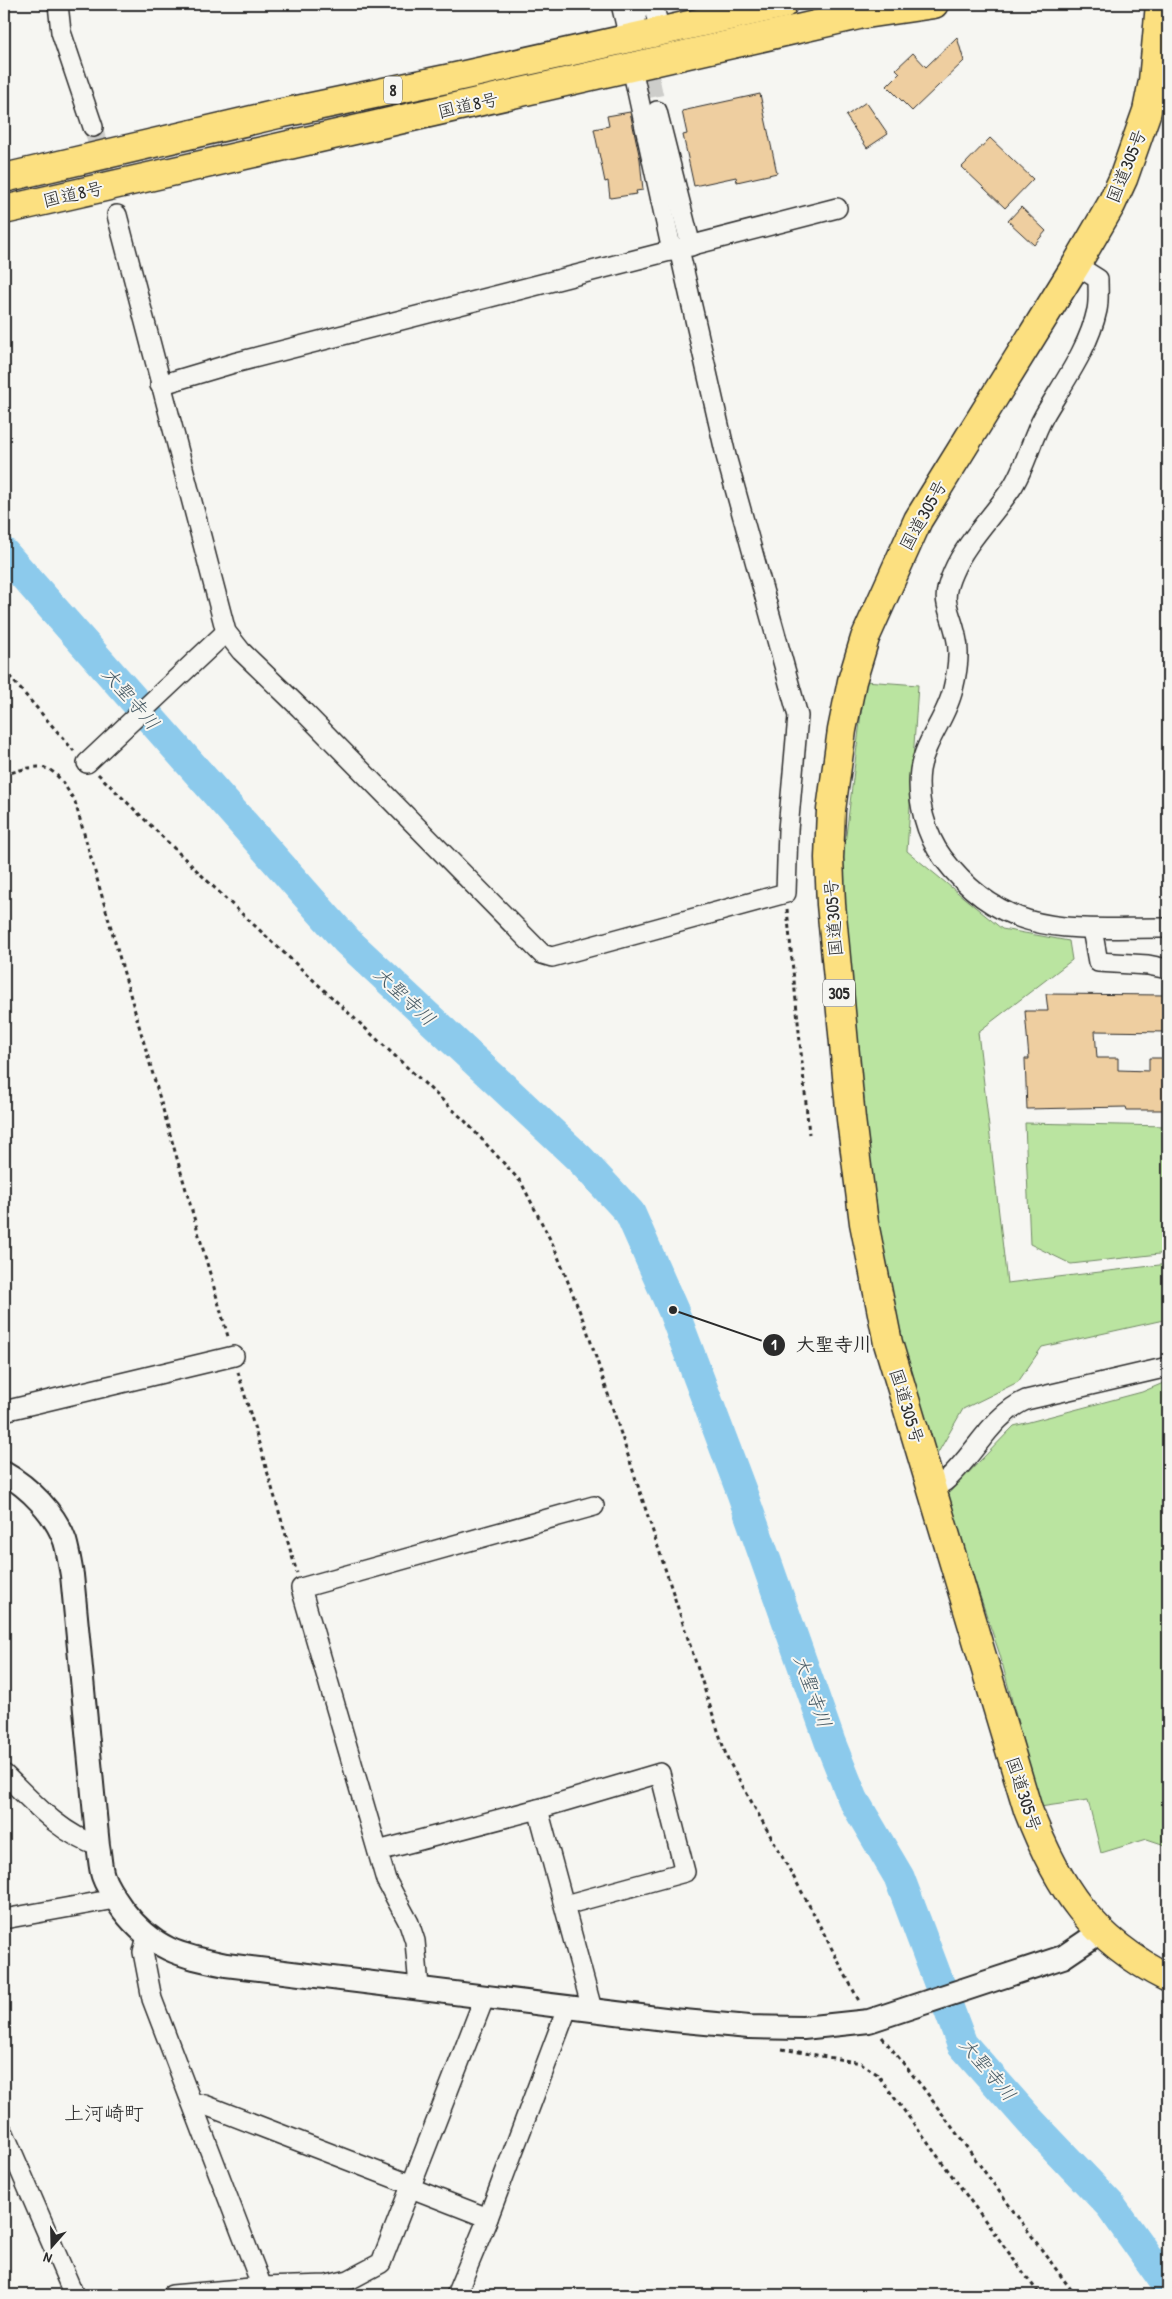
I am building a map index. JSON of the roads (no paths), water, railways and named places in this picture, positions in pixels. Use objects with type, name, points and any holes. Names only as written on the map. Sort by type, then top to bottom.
[{"type":"highway","name":"国道8号","points":[[4,178],[278,114],[633,19],[660,31],[783,4]]},
{"type":"highway","name":"国道8号","points":[[4,210],[859,15],[934,4]]},
{"type":"highway","name":"国道305号","points":[[1160,4],[1153,81],[1147,112],[1136,147],[1111,205],[1076,265],[918,520],[865,638],[852,681],[836,767],[829,858],[831,904],[851,1119],[864,1223],[888,1343],[1028,1810],[1042,1846],[1060,1881],[1100,1932],[1128,1956],[1168,1978]]},
{"type":"street","points":[[58,4],[61,32],[93,127]]},
{"type":"street","points":[[621,4],[633,19]]},
{"type":"street","points":[[653,4],[660,31]]},
{"type":"street","points":[[632,68],[681,248]]},
{"type":"street","points":[[117,215],[226,632],[241,651],[307,715],[542,954],[552,957],[786,893],[788,830],[798,716],[726,456],[681,248],[657,111]]},
{"type":"street","points":[[160,385],[234,363],[837,208]]},
{"type":"street","points":[[1076,265],[1098,278],[1097,309],[1089,335],[1059,394],[1044,417],[1013,486],[971,542],[952,574],[945,602],[957,637],[956,674],[949,701],[928,743],[920,771],[920,793],[934,845],[958,877],[983,900],[1017,917],[1042,925],[1092,929],[1168,928]]},
{"type":"street","points":[[87,763],[226,632]]},
{"type":"street","points":[[1092,929],[1098,962],[1148,965],[1168,969]]},
{"type":"street","points":[[4,1411],[234,1356]]},
{"type":"street","points":[[929,1480],[944,1482],[956,1472],[997,1420],[1012,1406],[1026,1400],[1168,1367]]},
{"type":"street","points":[[4,1473],[15,1479],[49,1512],[64,1540],[72,1575],[98,1846],[103,1877],[115,1899],[147,1936],[161,1946],[193,1958],[226,1965],[419,1987],[674,2020],[772,2028],[833,2026],[869,2020],[1063,1957],[1100,1932]]},
{"type":"street","points":[[419,1987],[415,1941],[409,1923],[386,1880],[301,1588],[594,1506]]},
{"type":"street","points":[[378,1851],[538,1809],[660,1773],[685,1872],[564,1905]]},
{"type":"street","points":[[4,1774],[48,1818],[78,1839],[98,1846]]},
{"type":"street","points":[[538,1809],[592,2009]]},
{"type":"street","points":[[4,1919],[115,1899]]},
{"type":"street","points":[[147,1936],[144,1952],[152,1999],[262,2291]]},
{"type":"street","points":[[172,2295],[262,2291],[327,2285],[349,2280],[381,2263],[485,1996]]},
{"type":"street","points":[[456,2295],[488,2218],[568,2006]]},
{"type":"street","points":[[192,2103],[214,2108],[488,2218]]},
{"type":"street","points":[[4,2133],[74,2295]]},
{"type":"waterway","name":"大聖寺川","points":[[4,553],[347,941],[580,1159],[630,1213],[673,1310],[742,1493],[830,1742],[853,1799],[899,1877],[962,2044],[1030,2121],[1110,2205],[1168,2286]]},
{"type":"tunnel","points":[[644,51],[657,111]]},
{"type":"tunnel","points":[[93,127],[117,215]]},
{"type":"place","name":"大聖寺川","points":[[673,1310]]},
{"type":"district","name":"上河崎町","points":[[104,2112]]}]
